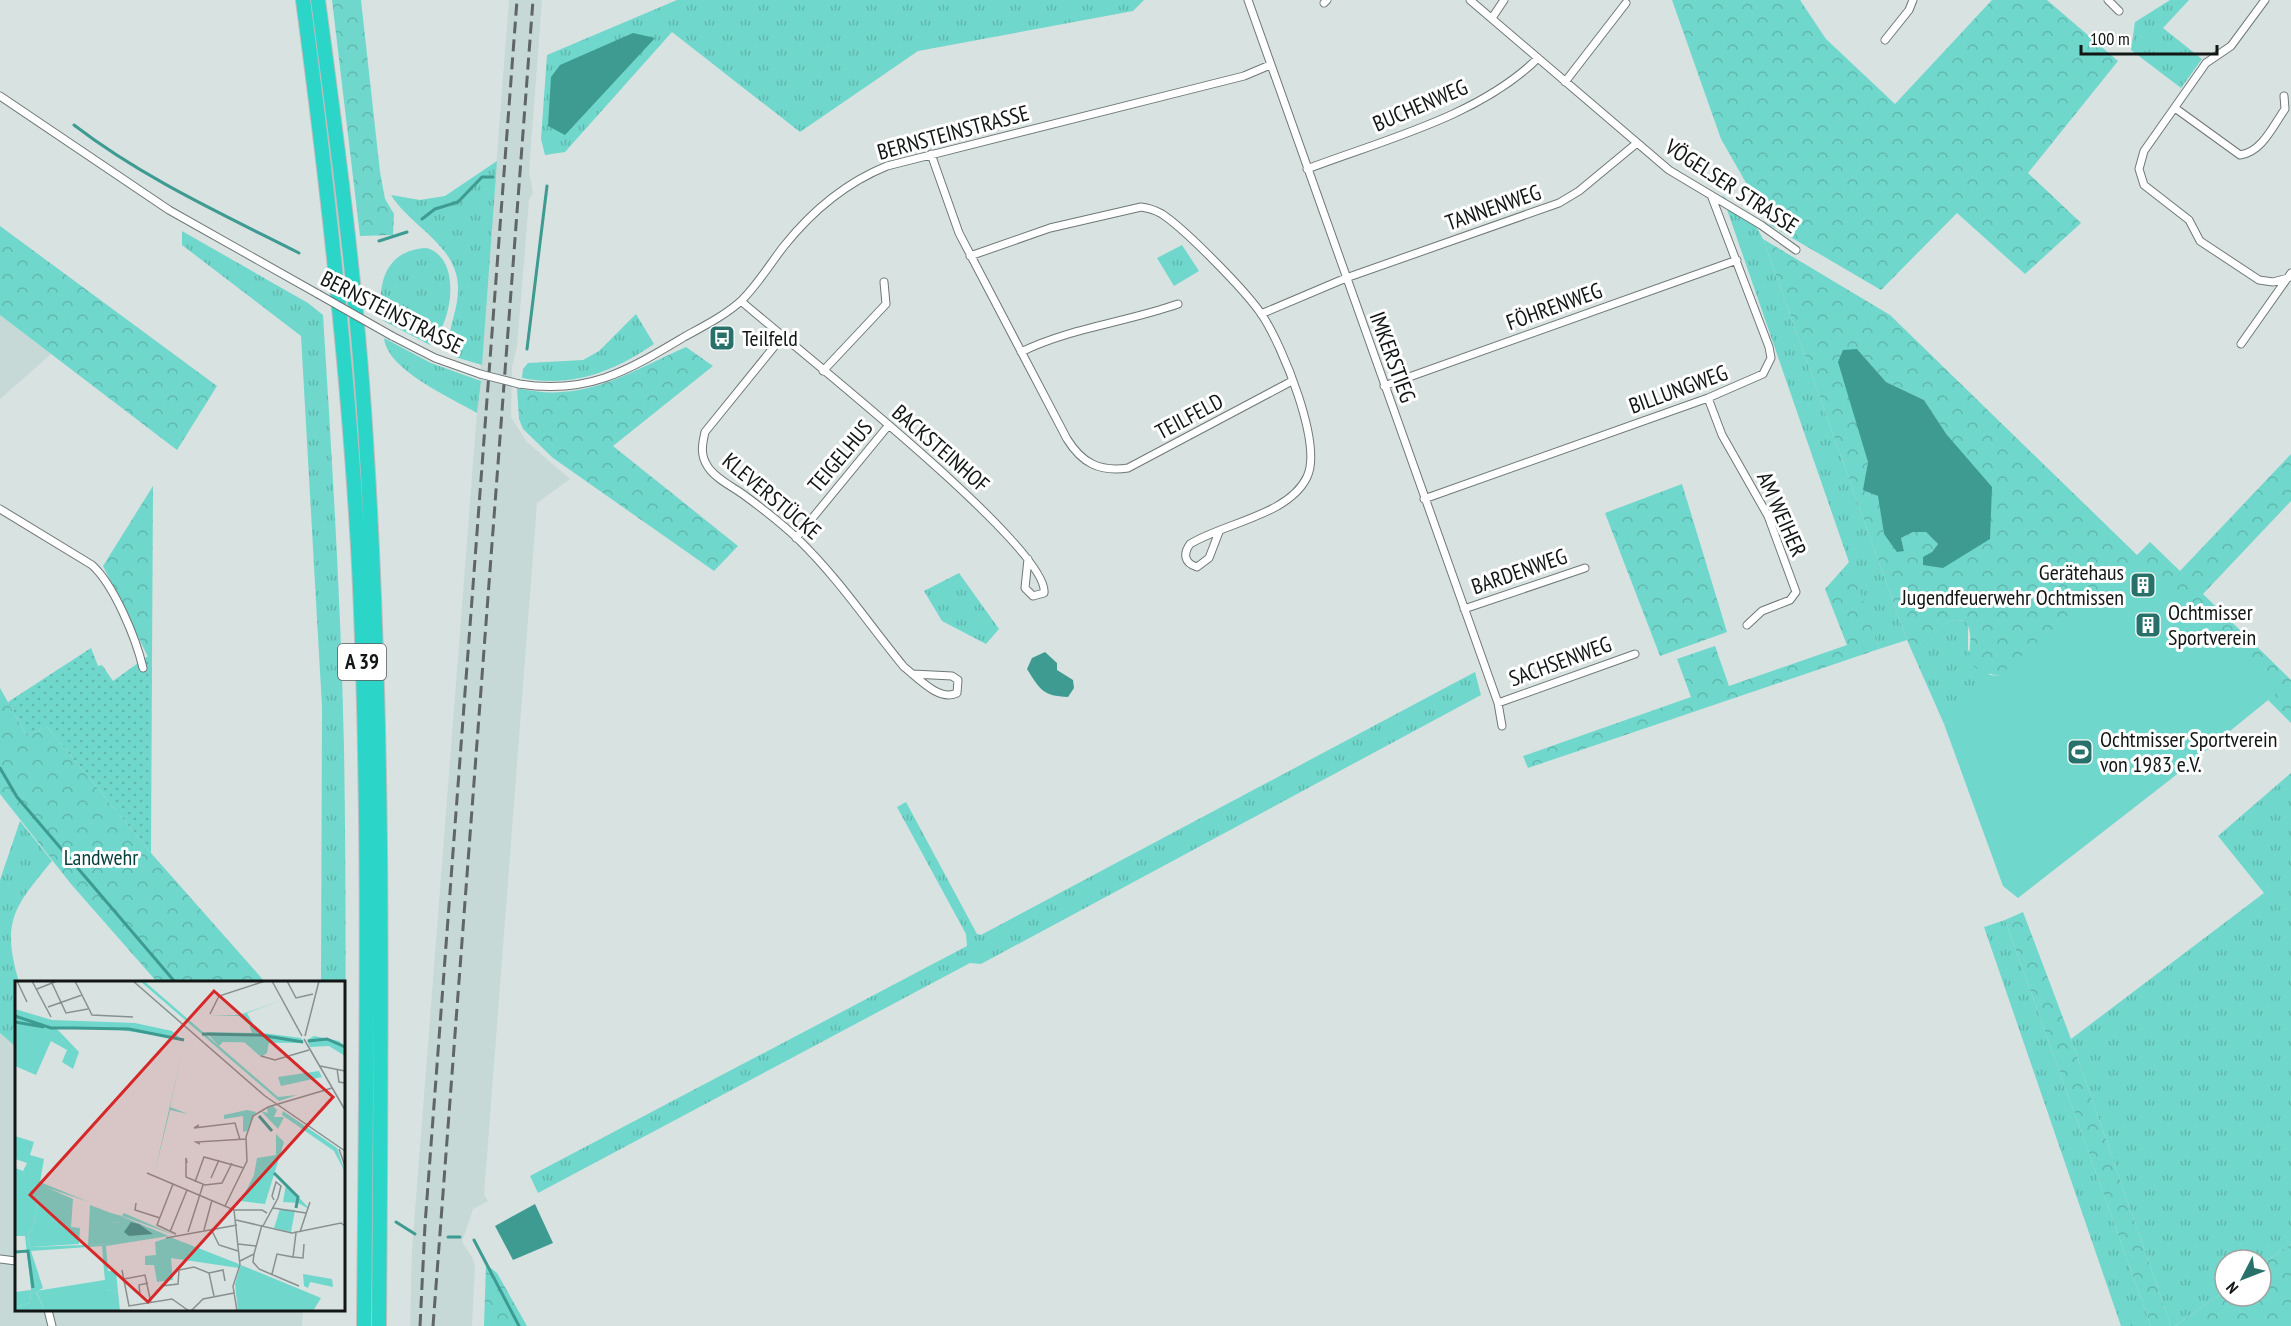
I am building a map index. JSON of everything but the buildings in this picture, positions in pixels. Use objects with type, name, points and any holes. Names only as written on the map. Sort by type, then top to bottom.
[{"type":"highway","name":"A 39","points":[[303,0],[339,291],[359,566],[367,898],[364,1326]]},
{"type":"highway","name":"A 39","points":[[318,0],[355,299],[373,567],[381,898],[379,1326]]},
{"type":"street","name":"IMKERSTIEG","points":[[1248,0],[1498,703],[1502,726]]},
{"type":"street","name":"VÖGELSER STRASSE","points":[[1470,0],[1669,170],[1796,250]]},
{"type":"street","points":[[1491,18],[1504,0]]},
{"type":"street","points":[[1885,40],[1909,10],[1913,0]]},
{"type":"street","points":[[2108,0],[2119,10]]},
{"type":"street","points":[[2265,0],[2231,46],[2206,63],[2140,159],[2140,177],[2144,185],[2189,220],[2200,241],[2249,275],[2259,280],[2272,282],[2289,275]]},
{"type":"street","points":[[1565,81],[1626,3]]},
{"type":"street","name":"BUCHENWEG","points":[[1307,169],[1449,116],[1496,91],[1538,58]]},
{"type":"street","name":"BERNSTEINSTRASSE","points":[[0,96],[168,210],[392,336],[435,358],[480,374],[519,384],[568,388],[605,380],[654,354],[741,301],[807,220],[849,184],[887,166],[1244,76],[1270,65]]},
{"type":"street","points":[[2175,108],[2240,155],[2258,148],[2285,109],[2284,96]]},
{"type":"street","name":"TANNENWEG","points":[[1262,314],[1346,278],[1559,203],[1579,191],[1637,143]]},
{"type":"street","name":"TEILFELD","points":[[931,154],[950,211],[970,256],[1075,453],[1087,463],[1101,469],[1128,468],[1292,381]]},
{"type":"street","name":"BILLUNGWEG","points":[[1424,499],[1708,398],[1755,380],[1769,367],[1771,358],[1769,347],[1711,195]]},
{"type":"street","points":[[970,256],[1050,228],[1128,208],[1152,209],[1184,233],[1262,314],[1292,381],[1312,446],[1313,461],[1307,478],[1285,502],[1190,544],[1185,551],[1185,559],[1197,567],[1204,564],[1219,532]]},
{"type":"street","name":"FÖHRENWEG","points":[[1384,386],[1737,260]]},
{"type":"street","points":[[2241,344],[2289,275]]},
{"type":"street","points":[[823,371],[886,304],[884,282]]},
{"type":"street","name":"BACKSTEINHOF","points":[[741,301],[984,510],[1028,559],[1044,581],[1044,593],[1039,597],[1033,596],[1025,588],[1028,559]]},
{"type":"street","points":[[1021,352],[1056,338],[1147,315],[1178,304]]},
{"type":"street","name":"KLEVERSTÜCKE","points":[[782,337],[705,432],[702,445],[703,457],[709,468],[796,538],[850,595],[894,654],[913,675],[943,695],[950,696],[957,693],[958,680],[952,676],[913,675]]},
{"type":"street","name":"AM WEIHER","points":[[1708,398],[1722,435],[1768,516],[1796,592],[1790,600],[1762,610],[1747,624]]},
{"type":"street","name":"TEIGELHUS","points":[[796,538],[888,426]]},
{"type":"street","points":[[0,509],[92,565],[103,575],[139,650],[143,668]]},
{"type":"street","name":"BARDENWEG","points":[[1464,609],[1586,568]]},
{"type":"street","name":"SACHSENWEG","points":[[1498,703],[1635,654]]},
{"type":"street","points":[[0,1259],[15,1261]]},
{"type":"street","points":[[48,1311],[52,1326]]},
{"type":"shaded area","points":[[509,0],[542,0],[529,172],[533,193],[529,200],[517,347],[512,367],[511,417],[527,442],[570,479],[537,503],[484,1195],[488,1201],[473,1209],[462,1242],[475,1265],[472,1326],[410,1326],[412,1250]]},
{"type":"shaded area","points":[[633,33],[655,38],[565,135],[548,126],[551,77],[560,65]]},
{"type":"shaded area","points":[[0,315],[51,354],[0,399]]},
{"type":"shaded area","points":[[1857,349],[1886,382],[1924,400],[1947,435],[1992,487],[1990,539],[1943,568],[1923,565],[1923,557],[1932,552],[1938,544],[1926,532],[1913,532],[1901,538],[1904,551],[1897,552],[1884,534],[1878,496],[1863,490],[1868,462],[1838,362],[1843,350]]},
{"type":"shaded area","points":[[1045,652],[1057,663],[1057,670],[1073,680],[1074,688],[1068,697],[1047,693],[1035,682],[1027,669],[1032,658]]},
{"type":"shaded area","points":[[0,1033],[15,1046],[15,1311],[303,1311],[302,1326],[0,1326]]},
{"type":"shaded area","points":[[535,1204],[553,1243],[513,1260],[495,1226]]},
{"type":"green space","points":[[332,0],[361,0],[380,172],[385,199],[394,214],[393,235],[360,236]]},
{"type":"green space","points":[[677,0],[1144,0],[1133,11],[918,51],[800,132],[672,32],[565,152],[545,155],[541,139],[547,55]]},
{"type":"green space","points":[[1672,0],[1800,0],[1826,39],[1895,104],[1992,0],[2047,0],[2118,61],[2028,173],[2081,223],[2025,274],[1957,213],[1881,290],[1770,225],[1721,139]]},
{"type":"green space","points":[[2170,0],[2189,0],[2163,28],[2202,59],[2181,88],[2131,50],[2135,22]]},
{"type":"green space","points":[[497,161],[482,365],[455,357],[448,346],[458,294],[456,272],[450,259],[391,195],[420,200],[445,196]]},
{"type":"green space","points":[[1722,195],[1756,226],[1763,239],[1907,640],[1879,649]]},
{"type":"green space","points":[[0,226],[217,386],[177,450],[0,315]]},
{"type":"green space","points":[[182,231],[308,303],[323,315],[343,694],[346,949],[345,1116],[345,981],[321,981],[322,707],[301,336],[182,245]]},
{"type":"green space","points":[[1763,239],[1890,315],[2137,555],[2150,542],[2180,571],[2291,454],[2291,501],[2203,594],[2291,680],[2291,723],[2268,700],[2277,692],[2137,556],[2001,676],[1985,673],[1975,668],[1971,662],[1969,630],[1965,621],[1946,623],[1926,646],[1916,648],[1907,640]],"holes":[[[1857,349],[1886,382],[1924,400],[1947,435],[1943,568],[1932,552],[1938,544],[1926,532],[1913,532],[1901,538],[1904,551],[1884,534],[1879,496],[1864,490],[1868,462]]]},
{"type":"green space","points":[[1182,245],[1199,271],[1174,286],[1157,258]]},
{"type":"green space","points":[[427,248],[438,255],[446,265],[450,278],[448,308],[444,323],[438,336],[430,345],[382,320],[381,307],[383,282],[393,262],[401,255],[413,250]]},
{"type":"green space","points":[[636,314],[654,344],[623,363],[575,379],[540,381],[522,378],[523,369],[528,363],[583,360],[599,351]]},
{"type":"green space","points":[[384,338],[431,363],[481,381],[477,413],[436,391],[408,372],[388,350]]},
{"type":"green space","points":[[686,347],[713,366],[613,446],[738,546],[714,571],[553,458],[523,429],[519,419],[517,388],[541,392],[584,389],[624,376]]},
{"type":"green space","points":[[1682,484],[1727,632],[1660,656],[1605,513]]},
{"type":"green space","points":[[153,486],[152,665],[103,566]]},
{"type":"green space","name":"Ochtmisser Sportverein von 1983 e.V.","points":[[2137,555],[2278,692],[2018,898],[2003,886],[1944,724]]},
{"type":"green space","points":[[1850,561],[1879,649],[1528,768],[1523,756],[1691,697],[1677,659],[1715,646],[1729,686],[1847,645],[1825,589]]},
{"type":"green space","points":[[959,573],[999,629],[986,644],[942,621],[924,591]]},
{"type":"green space","points":[[1965,621],[1968,625],[1968,650],[1990,675],[2001,676],[1944,724],[1907,640],[1926,646],[1946,623]]},
{"type":"green space","points":[[91,648],[98,666],[102,665],[113,681],[148,656],[152,665],[151,853],[47,727],[27,736],[8,702]]},
{"type":"green space","points":[[1475,672],[1481,695],[981,964],[970,963],[538,1193],[530,1176],[967,946],[966,934],[897,807],[906,802],[977,934],[981,935]]},
{"type":"green space","name":"Landwehr","points":[[0,688],[27,736],[47,727],[151,853],[264,981],[156,981],[71,884],[0,794]]},
{"type":"green space","points":[[2291,773],[2291,1244],[2273,1257],[2273,1248],[2213,1248],[2213,1299],[2175,1326],[2171,1326],[2071,1039],[2264,893],[2218,836]]},
{"type":"green space","points":[[20,821],[52,861],[28,891],[14,916],[11,944],[19,981],[15,981],[15,1046],[0,1033],[0,880]]},
{"type":"green space","points":[[2023,912],[2071,1039],[2171,1326],[2151,1326],[2005,920]]},
{"type":"green space","points":[[2005,920],[2151,1326],[2121,1326],[1984,927]]},
{"type":"green space","points":[[2291,1244],[2291,1326],[2175,1326],[2213,1299],[2213,1308],[2273,1308],[2273,1257]]},
{"type":"green space","points":[[486,1264],[497,1273],[527,1326],[484,1326]]},
{"type":"waterway","points":[[74,125],[155,179],[299,253]]},
{"type":"waterway","points":[[422,219],[435,209],[458,202],[482,177],[493,177]]},
{"type":"waterway","points":[[527,349],[547,186]]},
{"type":"waterway","points":[[379,241],[407,232]]},
{"type":"waterway","points":[[0,768],[17,797],[174,981]]},
{"type":"waterway","points":[[396,1222],[415,1234]]},
{"type":"waterway","points":[[448,1237],[460,1237]]},
{"type":"waterway","points":[[474,1240],[519,1326]]},
{"type":"railway","points":[[420,1326],[425,1225],[517,0]]},
{"type":"railway","points":[[433,1326],[533,0]]},
{"type":"place","name":"Teilfeld","points":[[722,338]]},
{"type":"place","name":"Gerätehaus Jugendfeuerwehr Ochtmissen","points":[[2143,585]]},
{"type":"place","name":"Ochtmisser Sportverein","points":[[2148,625]]},
{"type":"place","name":"Ochtmisser Sportverein von 1983 e.V.","points":[[2080,752]]}]
